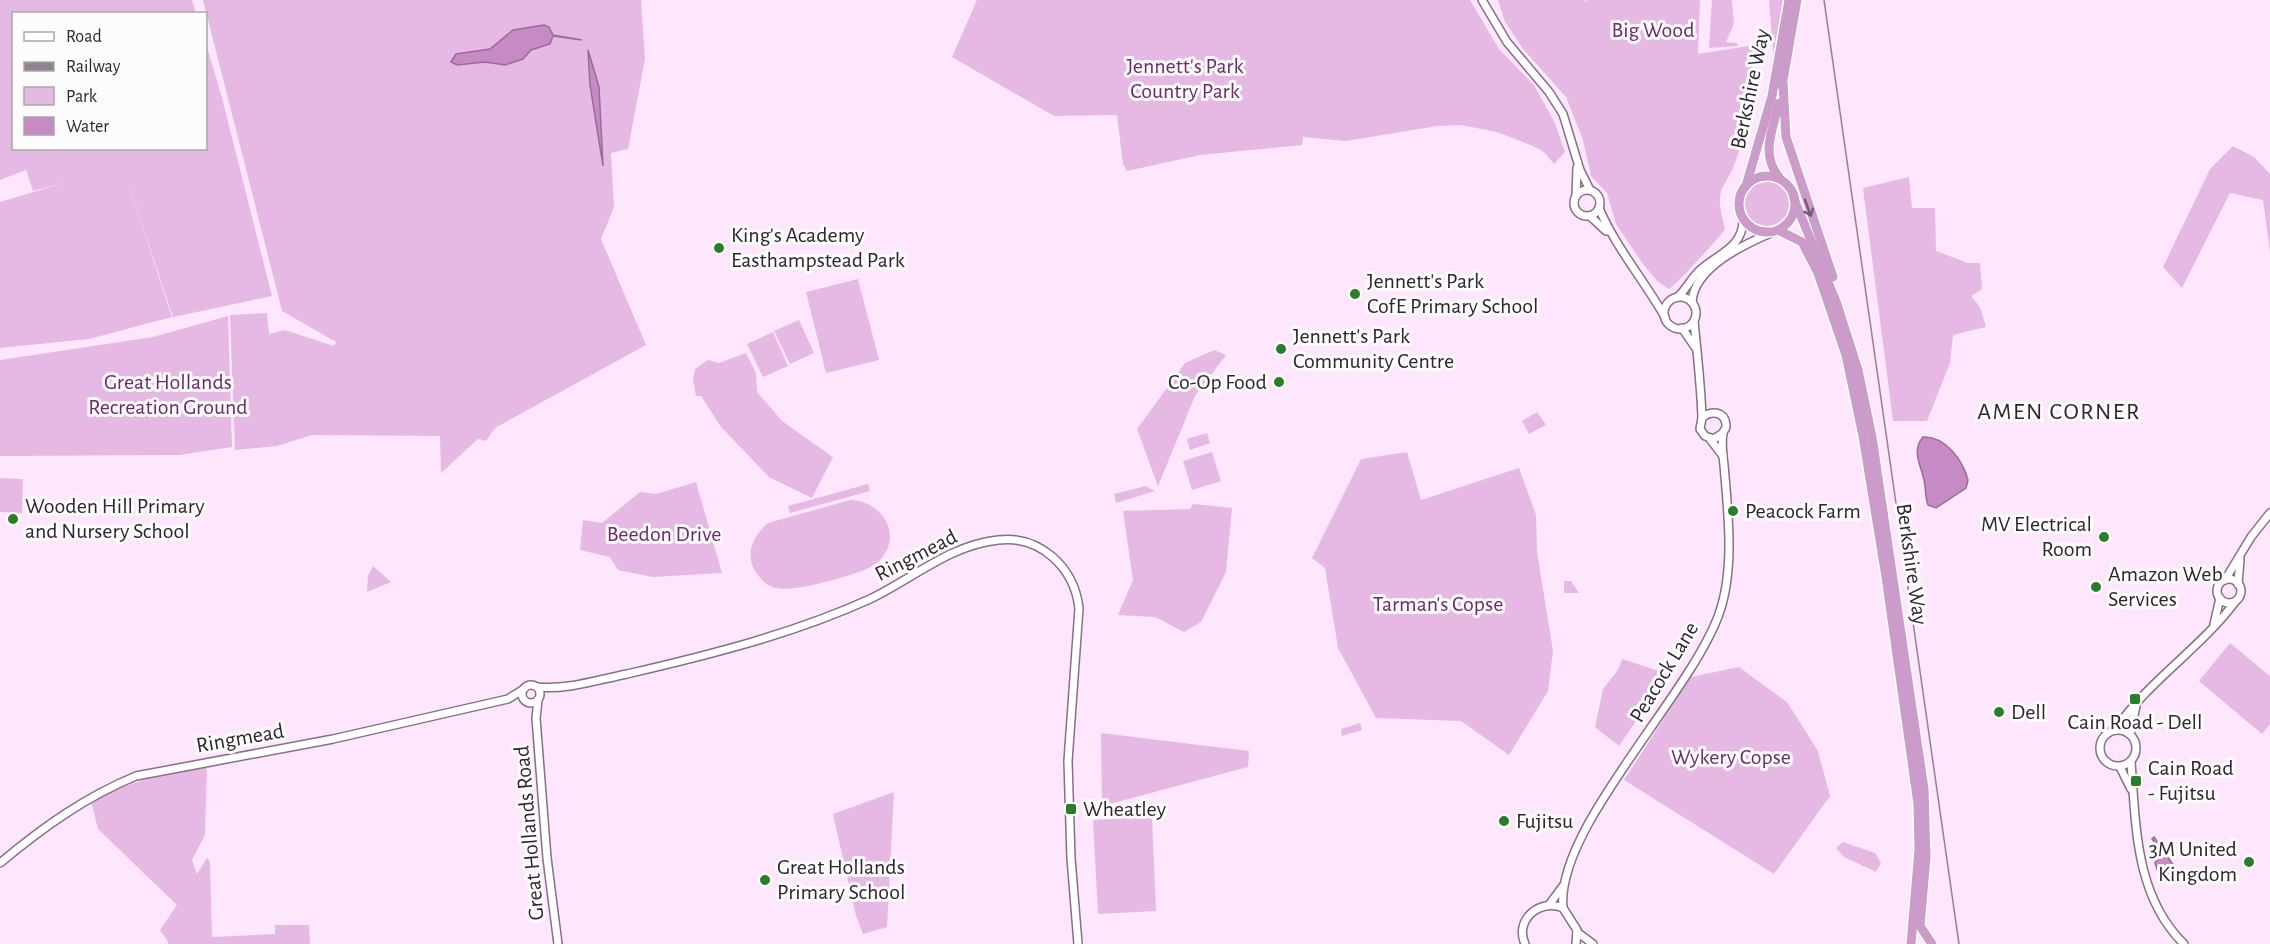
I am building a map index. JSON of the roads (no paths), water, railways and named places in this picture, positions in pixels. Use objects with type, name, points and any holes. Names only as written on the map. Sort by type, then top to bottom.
[{"type":"highway","name":"Berkshire Way","points":[[1746,186],[1772,96],[1789,0]]},
{"type":"highway","name":"Berkshire Way","points":[[1779,177],[1771,164],[1768,151],[1797,0]]},
{"type":"highway","points":[[1782,83],[1785,137],[1842,303],[1858,370]]},
{"type":"highway","points":[[1762,176],[1779,177],[1788,185],[1794,199],[1792,218],[1777,232],[1754,230],[1743,220],[1739,202],[1746,186],[1762,176]]},
{"type":"highway","name":"Berkshire Way","points":[[1794,199],[1824,269],[1858,370],[1881,493],[1922,769],[1927,838],[1920,926],[1932,944]]},
{"type":"highway","name":"Berkshire Way","points":[[1777,232],[1802,242],[1818,273],[1846,355],[1863,436],[1880,532],[1918,804],[1918,858],[1911,944]]},
{"type":"street","points":[[1482,0],[1507,42],[1549,92],[1563,114],[1578,162],[1590,190],[1599,197],[1599,208],[1611,234],[1650,290],[1665,317],[1672,326],[1682,328],[1694,321]]},
{"type":"street","points":[[1578,162],[1574,205],[1577,211],[1590,216],[1611,234]]},
{"type":"street","points":[[1576,195],[1590,190]]},
{"type":"street","points":[[1590,216],[1599,208]]},
{"type":"street","points":[[1665,317],[1665,308],[1700,270],[1737,242],[1742,234],[1743,220]]},
{"type":"street","points":[[1723,456],[1700,429],[1703,396],[1695,347],[1696,310],[1692,302],[1696,285],[1707,272],[1741,248],[1777,232]]},
{"type":"street","points":[[1650,290],[1661,297],[1692,302]]},
{"type":"street","points":[[1682,328],[1695,347]]},
{"type":"street","points":[[1703,396],[1713,412],[1725,420],[1723,433],[1710,439]]},
{"type":"street","points":[[1702,418],[1713,412]]},
{"type":"street","name":"Peacock Lane","points":[[1563,908],[1563,886],[1573,856],[1593,815],[1684,682],[1702,652],[1719,614],[1727,585],[1728,562],[1723,433]]},
{"type":"street","points":[[2211,629],[2217,617],[2220,598],[2218,589],[2270,513]]},
{"type":"street","name":"Ringmead","points":[[537,687],[553,689],[659,666],[799,626],[868,599],[944,557],[972,546],[1009,540],[1040,548],[1066,570],[1075,588],[1079,608],[1068,761],[1071,858],[1078,944]]},
{"type":"street","points":[[2131,762],[2120,767],[2109,764],[2100,751],[2104,736],[2115,730],[2138,701],[2235,602],[2241,592],[2238,584],[2241,553]]},
{"type":"street","points":[[2225,580],[2238,584]]},
{"type":"street","points":[[2220,598],[2228,603],[2235,602]]},
{"type":"street","points":[[531,685],[537,687],[539,699],[526,702],[522,694],[524,689],[531,685]]},
{"type":"street","name":"Ringmead","points":[[0,863],[60,815],[102,790],[136,776],[333,739],[508,699],[524,689]]},
{"type":"street","name":"Ringmead","points":[[539,699],[553,689]]},
{"type":"street","name":"Ringmead","points":[[508,699],[526,702]]},
{"type":"street","name":"Great Hollands Road","points":[[539,699],[536,718],[558,944]]},
{"type":"street","points":[[2138,701],[2130,734],[2137,748],[2131,762],[2140,852],[2148,890],[2157,911],[2184,944]]},
{"type":"street","name":"Great Hollands Road","points":[[526,702],[536,718]]},
{"type":"street","points":[[2115,730],[2130,734]]},
{"type":"street","points":[[2120,767],[2134,794]]},
{"type":"street","name":"Peacock Lane","points":[[1525,944],[1521,928],[1524,918],[1548,905],[1563,886]]},
{"type":"street","points":[[1548,905],[1563,908],[1577,932],[1593,944]]},
{"type":"street","points":[[1576,944],[1577,932]]},
{"type":"water","points":[[544,25],[549,27],[553,35],[582,40],[553,36],[550,44],[531,50],[523,59],[505,65],[485,62],[457,65],[451,62],[456,54],[490,49],[513,30]]},
{"type":"water","points":[[588,50],[599,87],[603,166],[590,85]]},
{"type":"water","points":[[1923,437],[1946,445],[1958,458],[1968,480],[1966,488],[1936,508],[1928,505],[1917,453],[1919,442]]},
{"type":"water","points":[[2154,837],[2174,866],[2175,878],[2172,882],[2161,881],[2155,863],[2161,850],[2152,839]]},
{"type":"railway","points":[[1824,0],[1959,944]]},
{"type":"place","name":"King's Academy Easthampstead Park","points":[[719,248]]},
{"type":"place","name":"Jennett's Park CofE Primary School","points":[[1355,294]]},
{"type":"place","name":"Jennett's Park Community Centre","points":[[1281,349]]},
{"type":"place","name":"Co-Op Food","points":[[1279,382]]},
{"type":"place","name":"Peacock Farm","points":[[1733,511]]},
{"type":"place","name":"Wooden Hill Primary and Nursery School","points":[[13,519]]},
{"type":"place","name":"MV Electrical Room","points":[[2104,537]]},
{"type":"place","name":"Amazon Web Services","points":[[2096,587]]},
{"type":"place","name":"Cain Road - Dell","points":[[2135,699]]},
{"type":"place","name":"Dell","points":[[1999,712]]},
{"type":"place","name":"Cain Road - Fujitsu","points":[[2136,781]]},
{"type":"place","name":"Wheatley","points":[[1071,809]]},
{"type":"place","name":"Fujitsu","points":[[1504,821]]},
{"type":"place","name":"3M United Kingdom","points":[[2249,862]]},
{"type":"place","name":"Great Hollands Primary School","points":[[765,880]]},
{"type":"district","name":"AMEN CORNER","points":[[2059,412]]},
{"type":"park label","name":"Big Wood","points":[[1653,30]]},
{"type":"park label","name":"Jennett's Park Country Park","points":[[1185,78]]},
{"type":"park label","name":"Great Hollands Recreation Ground","points":[[168,394]]},
{"type":"park label","name":"Beedon Drive","points":[[664,534]]},
{"type":"park label","name":"Tarman's Copse","points":[[1438,604]]},
{"type":"park label","name":"Wykery Copse","points":[[1731,757]]}]
